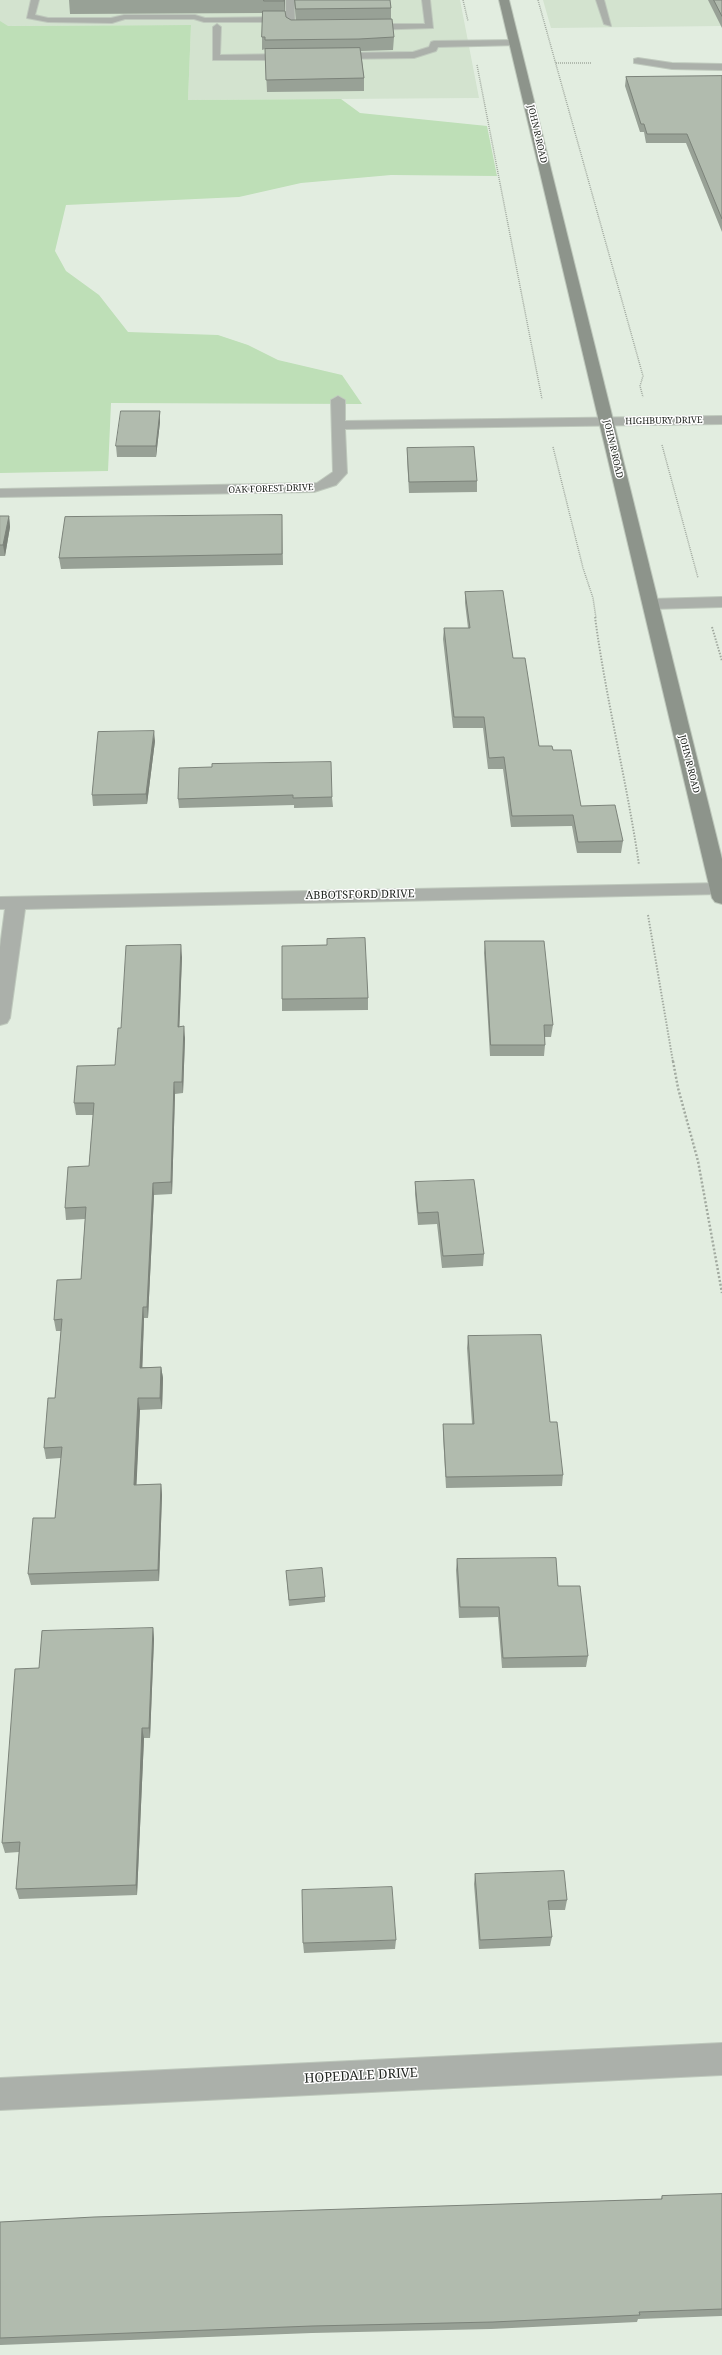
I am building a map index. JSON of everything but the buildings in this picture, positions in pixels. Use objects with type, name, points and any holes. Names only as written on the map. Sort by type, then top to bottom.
[{"type":"main road","name":"JOHN R ROAD","points":[[504,0],[721,893]]},
{"type":"street","points":[[638,61],[672,66],[722,67]]},
{"type":"street","points":[[338,400],[338,425],[606,422]]},
{"type":"street","name":"HIGHBURY DRIVE","points":[[606,422],[722,420]]},
{"type":"street","name":"OAK FOREST DRIVE","points":[[0,493],[296,489],[322,486],[331,483],[340,474],[338,425]]},
{"type":"street","points":[[651,604],[722,602]]},
{"type":"street","name":"ABBOTSFORD DRIVE","points":[[8,902],[721,893]]},
{"type":"street","points":[[0,1018],[8,902]]},
{"type":"street","name":"HOPEDALE DRIVE","points":[[0,2094],[722,2059]]},
{"type":"lane","points":[[35,0],[30,16],[48,20],[112,21],[124,17],[195,17],[204,20],[291,19]]},
{"type":"lane","points":[[290,0],[291,28],[306,27]]},
{"type":"lane","points":[[327,56],[414,55],[433,49],[434,44],[426,0]]},
{"type":"lane","points":[[600,0],[608,24]]},
{"type":"lane","points":[[360,27],[430,26]]},
{"type":"lane","points":[[217,27],[216,58],[295,57]]},
{"type":"lane","points":[[434,44],[515,43]]},
{"type":"path","points":[[463,0],[504,196],[506,222],[515,252],[523,302],[542,397]]},
{"type":"path","points":[[538,0],[644,376],[640,385],[640,392],[644,399]]},
{"type":"path","points":[[556,63],[592,63]]},
{"type":"path","points":[[552,441],[583,568],[593,598],[602,660],[629,797],[639,860]]},
{"type":"path","points":[[662,443],[700,584]]},
{"type":"path","points":[[710,620],[722,661]]},
{"type":"path","points":[[648,919],[678,1088],[698,1161],[722,1293]]},
{"type":"shaded area","points":[[0,0],[460,0],[479,98],[188,100],[191,25],[0,26]]},
{"type":"shaded area","points":[[543,0],[722,0],[722,26],[551,28]]},
{"type":"green space","points":[[0,21],[8,26],[191,25],[188,100],[341,99],[360,113],[487,126],[497,176],[391,175],[301,183],[239,197],[66,205],[55,251],[66,271],[99,295],[128,332],[218,335],[248,345],[278,360],[342,375],[362,404],[111,403],[108,471],[0,473]]}]
